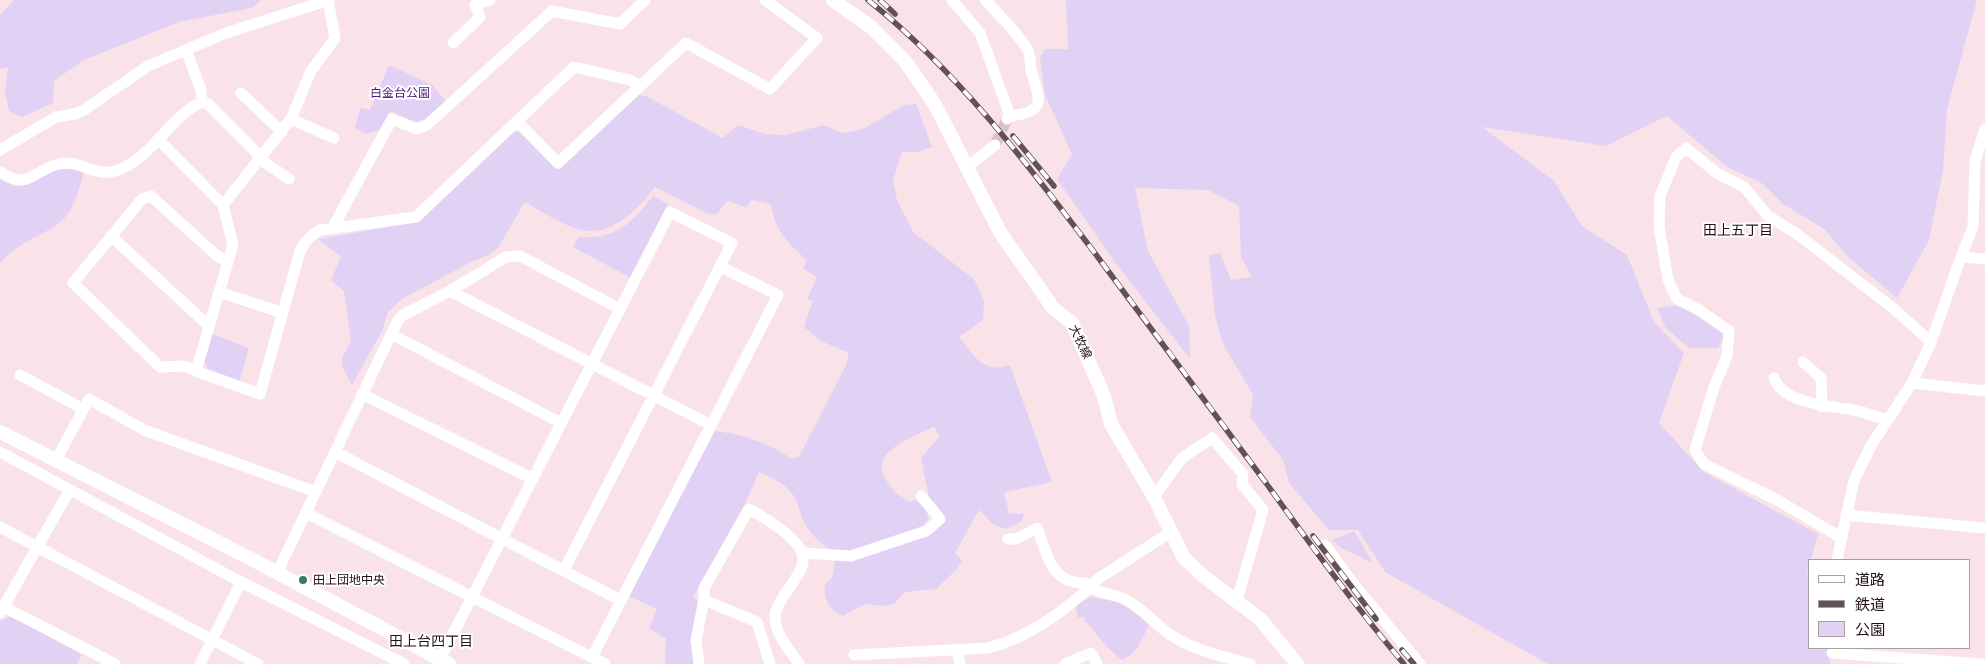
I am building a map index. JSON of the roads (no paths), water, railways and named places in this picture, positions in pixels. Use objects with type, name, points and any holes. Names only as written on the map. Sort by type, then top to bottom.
[{"type":"street","points":[[0,150],[56,117],[75,114],[84,110],[148,66],[258,22],[328,0],[335,38],[311,71],[291,119],[259,157],[223,205]]},
{"type":"street","points":[[453,43],[480,17],[475,5],[490,0]]},
{"type":"street","points":[[332,229],[392,118],[417,129],[427,125],[552,11],[560,11],[620,24],[645,0]]},
{"type":"street","points":[[517,121],[558,163],[686,42],[770,89],[817,38],[765,0]]},
{"type":"street","name":"大牧線","points":[[834,0],[871,27],[906,61],[934,104],[1006,240],[1053,308],[1072,322],[1104,396],[1111,424],[1154,497],[1188,563],[1260,619],[1298,664]]},
{"type":"street","points":[[952,0],[980,33],[1009,118],[1034,108],[1038,103],[1040,94],[1032,70],[1028,49],[985,0]]},
{"type":"street","points":[[186,50],[201,90],[202,102]]},
{"type":"street","points":[[228,262],[216,255],[151,196],[142,199],[73,283],[160,367],[184,366],[260,394],[304,242],[320,230],[416,217],[574,67],[630,80],[640,86]]},
{"type":"street","points":[[241,93],[282,132]]},
{"type":"street","points":[[0,172],[15,181],[24,180],[52,166],[68,161],[102,172],[114,172],[124,167],[160,140],[175,123],[202,102]]},
{"type":"street","points":[[202,102],[208,104],[259,157],[289,179]]},
{"type":"street","points":[[291,119],[334,138]]},
{"type":"street","points":[[1837,559],[1840,537],[1854,480],[1887,420],[1912,384],[1931,342],[1960,257],[1973,228],[1974,161],[1985,129]]},
{"type":"street","points":[[160,140],[223,205],[233,245],[196,370]]},
{"type":"street","points":[[967,167],[995,145]]},
{"type":"street","points":[[1840,537],[1777,500],[1704,464],[1696,450],[1714,386],[1727,356],[1729,331],[1699,310],[1677,299],[1668,280],[1659,226],[1660,196],[1676,157],[1686,148],[1718,174],[1744,187],[1768,216],[1825,255],[1894,309],[1931,342]]},
{"type":"street","points":[[0,432],[277,573],[445,662],[472,597],[670,212],[732,243],[564,570]]},
{"type":"street","points":[[111,236],[210,326]]},
{"type":"street","points":[[277,573],[391,334],[403,315],[450,291],[506,257],[520,256],[620,308]]},
{"type":"street","points":[[1960,257],[1985,259]]},
{"type":"street","points":[[592,658],[620,600],[778,295],[721,267]]},
{"type":"street","points":[[450,291],[712,425]]},
{"type":"street","points":[[219,292],[283,313]]},
{"type":"street","points":[[391,334],[562,423]]},
{"type":"street","points":[[1803,362],[1821,378],[1822,407]]},
{"type":"street","points":[[20,375],[83,409]]},
{"type":"street","points":[[1774,378],[1776,384],[1784,392],[1822,407],[1854,410],[1887,420]]},
{"type":"street","points":[[1912,384],[1985,391]]},
{"type":"street","points":[[362,394],[533,479]]},
{"type":"street","points":[[56,460],[89,399],[144,430],[316,492]]},
{"type":"street","points":[[1154,497],[1182,458],[1212,438],[1243,474],[1242,484],[1263,510],[1237,600]]},
{"type":"street","points":[[0,452],[69,491],[241,582],[404,664]]},
{"type":"street","points":[[335,452],[620,600]]},
{"type":"street","points":[[69,491],[1,608],[115,664]]},
{"type":"street","points":[[802,554],[851,556],[926,531],[940,519],[921,496]]},
{"type":"street","points":[[699,664],[696,640],[704,600],[704,588],[749,509],[785,533],[802,554],[804,562],[778,605],[775,616],[779,634],[799,664]]},
{"type":"street","points":[[306,513],[605,664]]},
{"type":"street","points":[[1846,515],[1985,528]]},
{"type":"street","points":[[0,527],[258,664]]},
{"type":"street","points":[[1008,539],[1016,539],[1037,528],[1053,568],[1065,581],[1086,583],[1090,589],[1123,599],[1138,607],[1173,636],[1188,644],[1204,651],[1250,664]]},
{"type":"street","points":[[854,655],[988,648],[1014,640],[1039,628],[1090,589],[1096,580],[1171,532]]},
{"type":"street","points":[[1325,545],[1356,587],[1420,664]]},
{"type":"street","points":[[200,664],[241,582]]},
{"type":"street","points":[[704,600],[757,622],[770,664]]},
{"type":"street","points":[[957,650],[960,664]]},
{"type":"street","points":[[1831,650],[1838,664]]},
{"type":"street","points":[[1831,650],[1981,664]]},
{"type":"street","points":[[1065,664],[1091,653],[1097,664]]},
{"type":"tunnel","points":[[995,145],[1007,119]]},
{"type":"railway","points":[[868,0],[961,87],[1016,151],[1116,281],[1368,620],[1404,664]]},
{"type":"railway","points":[[880,0],[895,14]]},
{"type":"railway","points":[[1013,136],[1054,186]]},
{"type":"railway","points":[[1313,536],[1376,619]]},
{"type":"railway","points":[[1402,650],[1414,664]]},
{"type":"place","name":"田上団地中央","points":[[303,580]]},
{"type":"district","name":"田上五丁目","points":[[1738,231]]},
{"type":"district","name":"田上台四丁目","points":[[431,642]]},
{"type":"park label","name":"白金台公園","points":[[400,93]]}]
